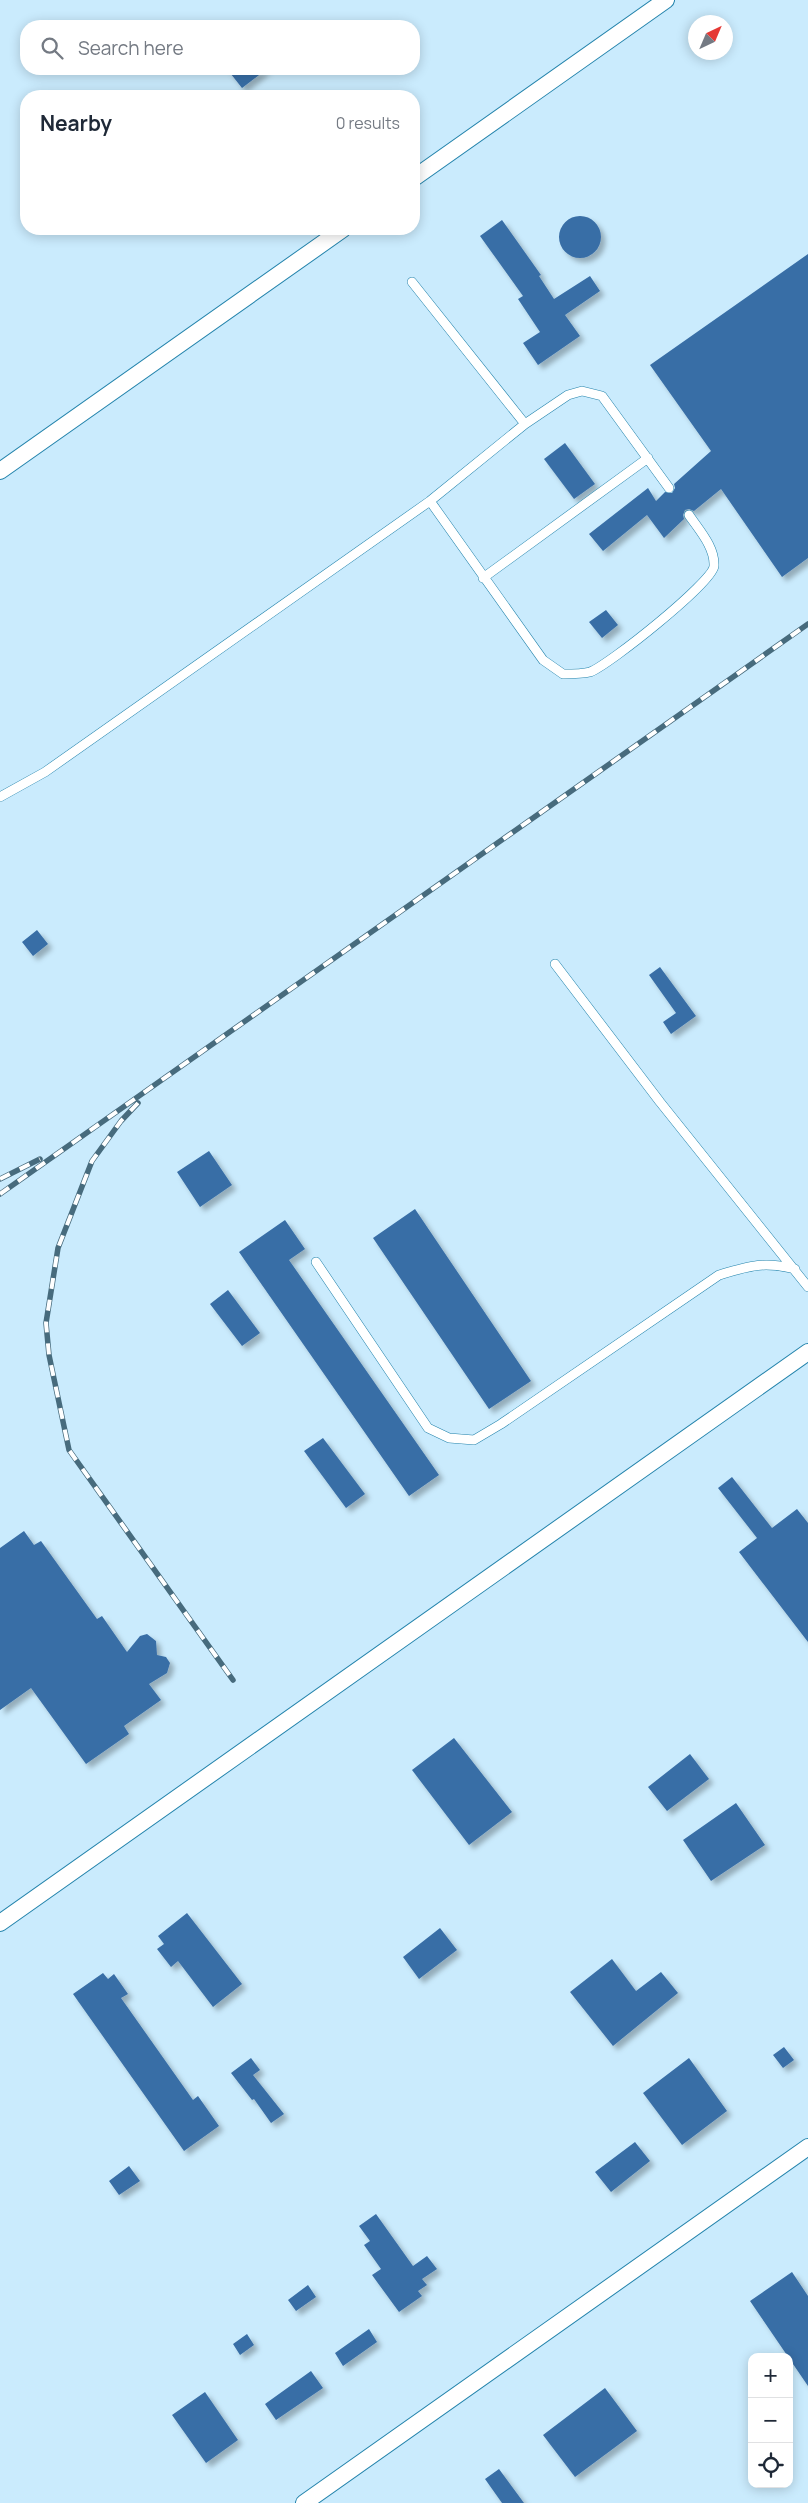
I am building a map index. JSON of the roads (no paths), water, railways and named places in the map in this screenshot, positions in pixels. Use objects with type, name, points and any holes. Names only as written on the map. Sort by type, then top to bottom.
[{"type":"street","points":[[420,174],[666,0]]},
{"type":"street","points":[[0,471],[334,235]]},
{"type":"street","points":[[0,1923],[808,1352]]},
{"type":"street","points":[[304,2503],[808,2147]]},
{"type":"lane","points":[[412,282],[515,415],[525,424]]},
{"type":"lane","points":[[0,797],[45,772],[430,501],[525,424],[568,395],[582,391],[602,396],[669,488]]},
{"type":"lane","points":[[483,578],[648,458]]},
{"type":"lane","points":[[430,501],[543,660],[563,674],[590,672],[626,649],[701,585],[714,568],[714,553],[689,515]]},
{"type":"lane","points":[[555,964],[660,1102],[795,1269],[808,1288]]},
{"type":"lane","points":[[316,1262],[428,1428],[449,1438],[474,1440],[501,1424],[719,1275],[747,1266],[772,1263],[795,1269]]},
{"type":"railway","points":[[0,1194],[808,624]]},
{"type":"railway","points":[[138,1103],[121,1121],[92,1161],[58,1248],[46,1323],[49,1355],[69,1450],[233,1680]]},
{"type":"railway","points":[[0,1179],[40,1159]]}]
